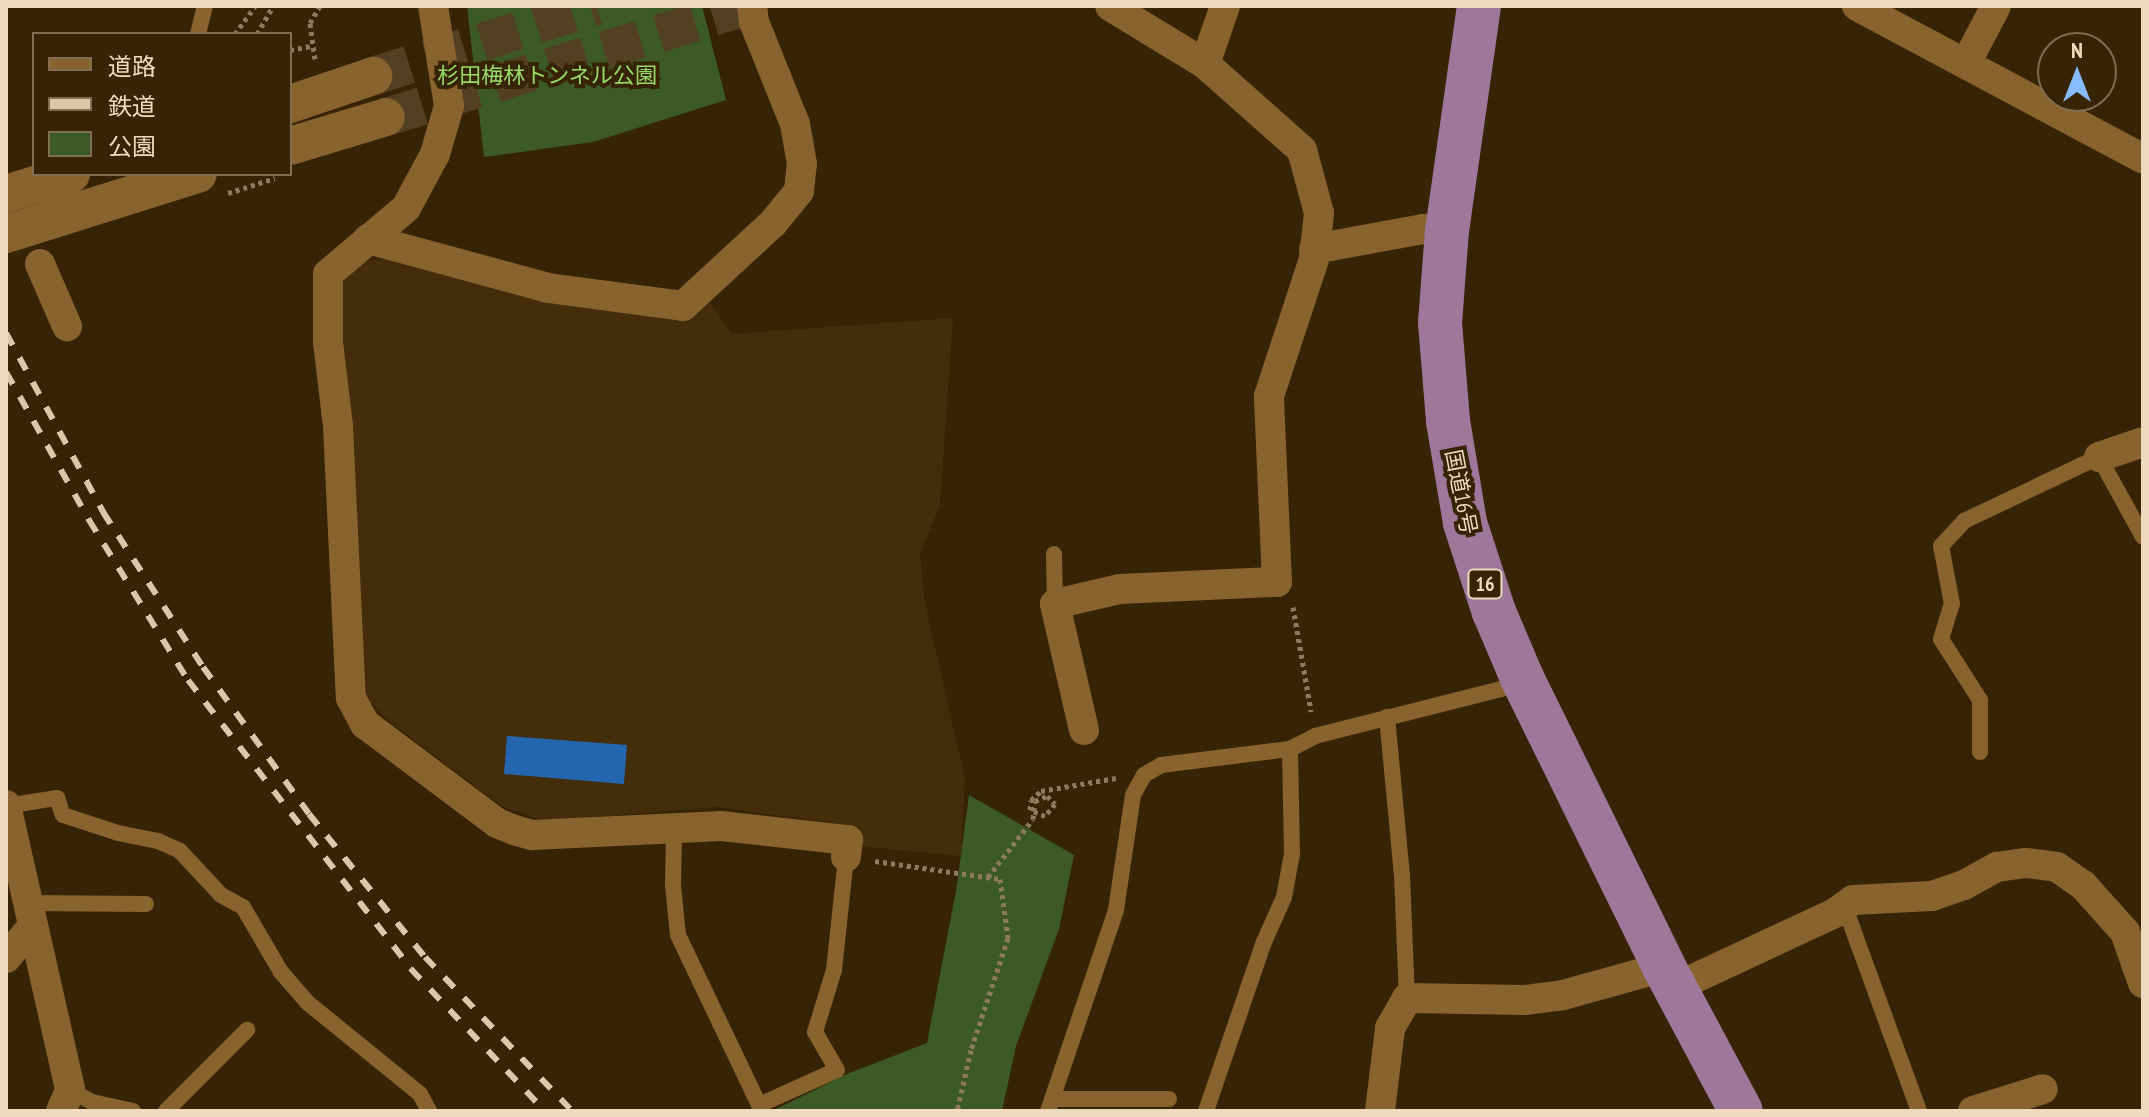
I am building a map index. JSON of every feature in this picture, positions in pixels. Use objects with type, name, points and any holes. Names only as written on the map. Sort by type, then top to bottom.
[{"type":"highway","name":"国道16号","points":[[1479,6],[1447,230],[1440,323],[1450,435],[1465,523],[1494,612],[1522,678],[1669,978],[1741,1111]]},
{"type":"street","points":[[433,6],[449,106],[435,154],[406,208],[328,274],[328,342],[338,426],[351,698],[365,724],[497,823],[514,830],[532,835],[721,826],[848,840],[846,857]]},
{"type":"street","points":[[368,239],[548,288],[683,306],[773,223],[799,191],[802,164],[795,124],[754,22],[752,6]]},
{"type":"street","points":[[1084,730],[1055,604],[1120,589],[1277,582],[1269,396],[1314,259],[1319,213],[1302,150],[1205,64],[1110,6]]},
{"type":"street","points":[[1205,64],[1225,6]]},
{"type":"street","points":[[1857,6],[2143,159]]},
{"type":"street","points":[[1966,63],[1996,6]]},
{"type":"street","points":[[292,103],[373,76]]},
{"type":"street","points":[[292,145],[386,117]]},
{"type":"street","points":[[6,194],[64,176]]},
{"type":"street","points":[[6,234],[192,176]]},
{"type":"street","points":[[1314,249],[1423,229],[1447,230]]},
{"type":"street","points":[[40,264],[67,326]]},
{"type":"street","points":[[2099,457],[2143,442]]},
{"type":"street","points":[[6,805],[66,1100]]},
{"type":"street","points":[[1380,1111],[1390,1028],[1407,998],[1550,997],[1669,978],[1835,913],[1853,900],[1932,896],[1964,885],[1997,867],[2026,863],[2057,867],[2083,885],[2134,931],[2143,983]]},
{"type":"street","points":[[6,958],[30,915]]},
{"type":"street","points":[[1973,1111],[2043,1089]]},
{"type":"lane","points":[[198,32],[205,6]]},
{"type":"lane","points":[[1980,752],[1980,700],[1941,639],[1952,604],[1941,546],[1964,521],[2099,457],[2143,537]]},
{"type":"lane","points":[[1054,554],[1055,604]]},
{"type":"lane","points":[[1169,1099],[1051,1105],[1116,910],[1133,795],[1144,775],[1161,765],[1290,749],[1315,736],[1501,689],[1522,678]]},
{"type":"lane","points":[[1387,717],[1402,875],[1407,998]]},
{"type":"lane","points":[[1206,1111],[1264,942],[1284,897],[1292,854],[1290,749]]},
{"type":"lane","points":[[6,805],[57,798],[63,815],[158,841],[180,851],[221,895],[243,907],[281,972],[308,1003],[420,1094],[429,1111]]},
{"type":"lane","points":[[674,830],[673,885],[678,935],[760,1108],[837,1070],[815,1032],[834,970],[846,857]]},
{"type":"lane","points":[[30,915],[146,904]]},
{"type":"lane","points":[[1844,905],[1919,1111]]},
{"type":"lane","points":[[166,1111],[247,1030]]},
{"type":"lane","points":[[66,1100],[133,1111]]},
{"type":"path","points":[[236,32],[255,6]]},
{"type":"path","points":[[258,32],[273,6]]},
{"type":"path","points":[[316,64],[310,23],[320,6]]},
{"type":"path","points":[[292,50],[311,46]]},
{"type":"path","points":[[1277,582],[1289,582],[1315,736]]},
{"type":"path","points":[[988,877],[1033,819],[1035,801],[1047,796],[1055,804],[1045,816],[1030,810],[1031,800],[1041,791],[1088,782]]},
{"type":"path","points":[[846,857],[1000,879],[1008,938],[971,1050],[957,1111]]},
{"type":"shaded area","points":[[386,259],[568,304],[707,299],[732,334],[953,318],[940,506],[920,554],[925,604],[965,779],[961,856],[858,846],[860,827],[720,807],[544,821],[501,806],[391,723],[370,702],[362,681],[338,342],[339,285],[355,262]]},
{"type":"green space","name":"杉田梅林トンネル公園","points":[[467,6],[702,6],[726,100],[593,142],[484,157]]},
{"type":"green space","points":[[969,795],[1074,855],[1059,929],[1016,1046],[1002,1111],[772,1111],[847,1074],[927,1043],[957,885]]},
{"type":"water","points":[[507,736],[627,745],[624,784],[504,774]]},
{"type":"tunnel","points":[[373,76],[596,6]]},
{"type":"tunnel","points":[[386,117],[749,6]]},
{"type":"railway","points":[[6,333],[103,512],[203,667],[309,814],[425,957],[572,1111]]},
{"type":"railway","points":[[6,372],[89,520],[188,680],[411,969],[545,1111]]}]
